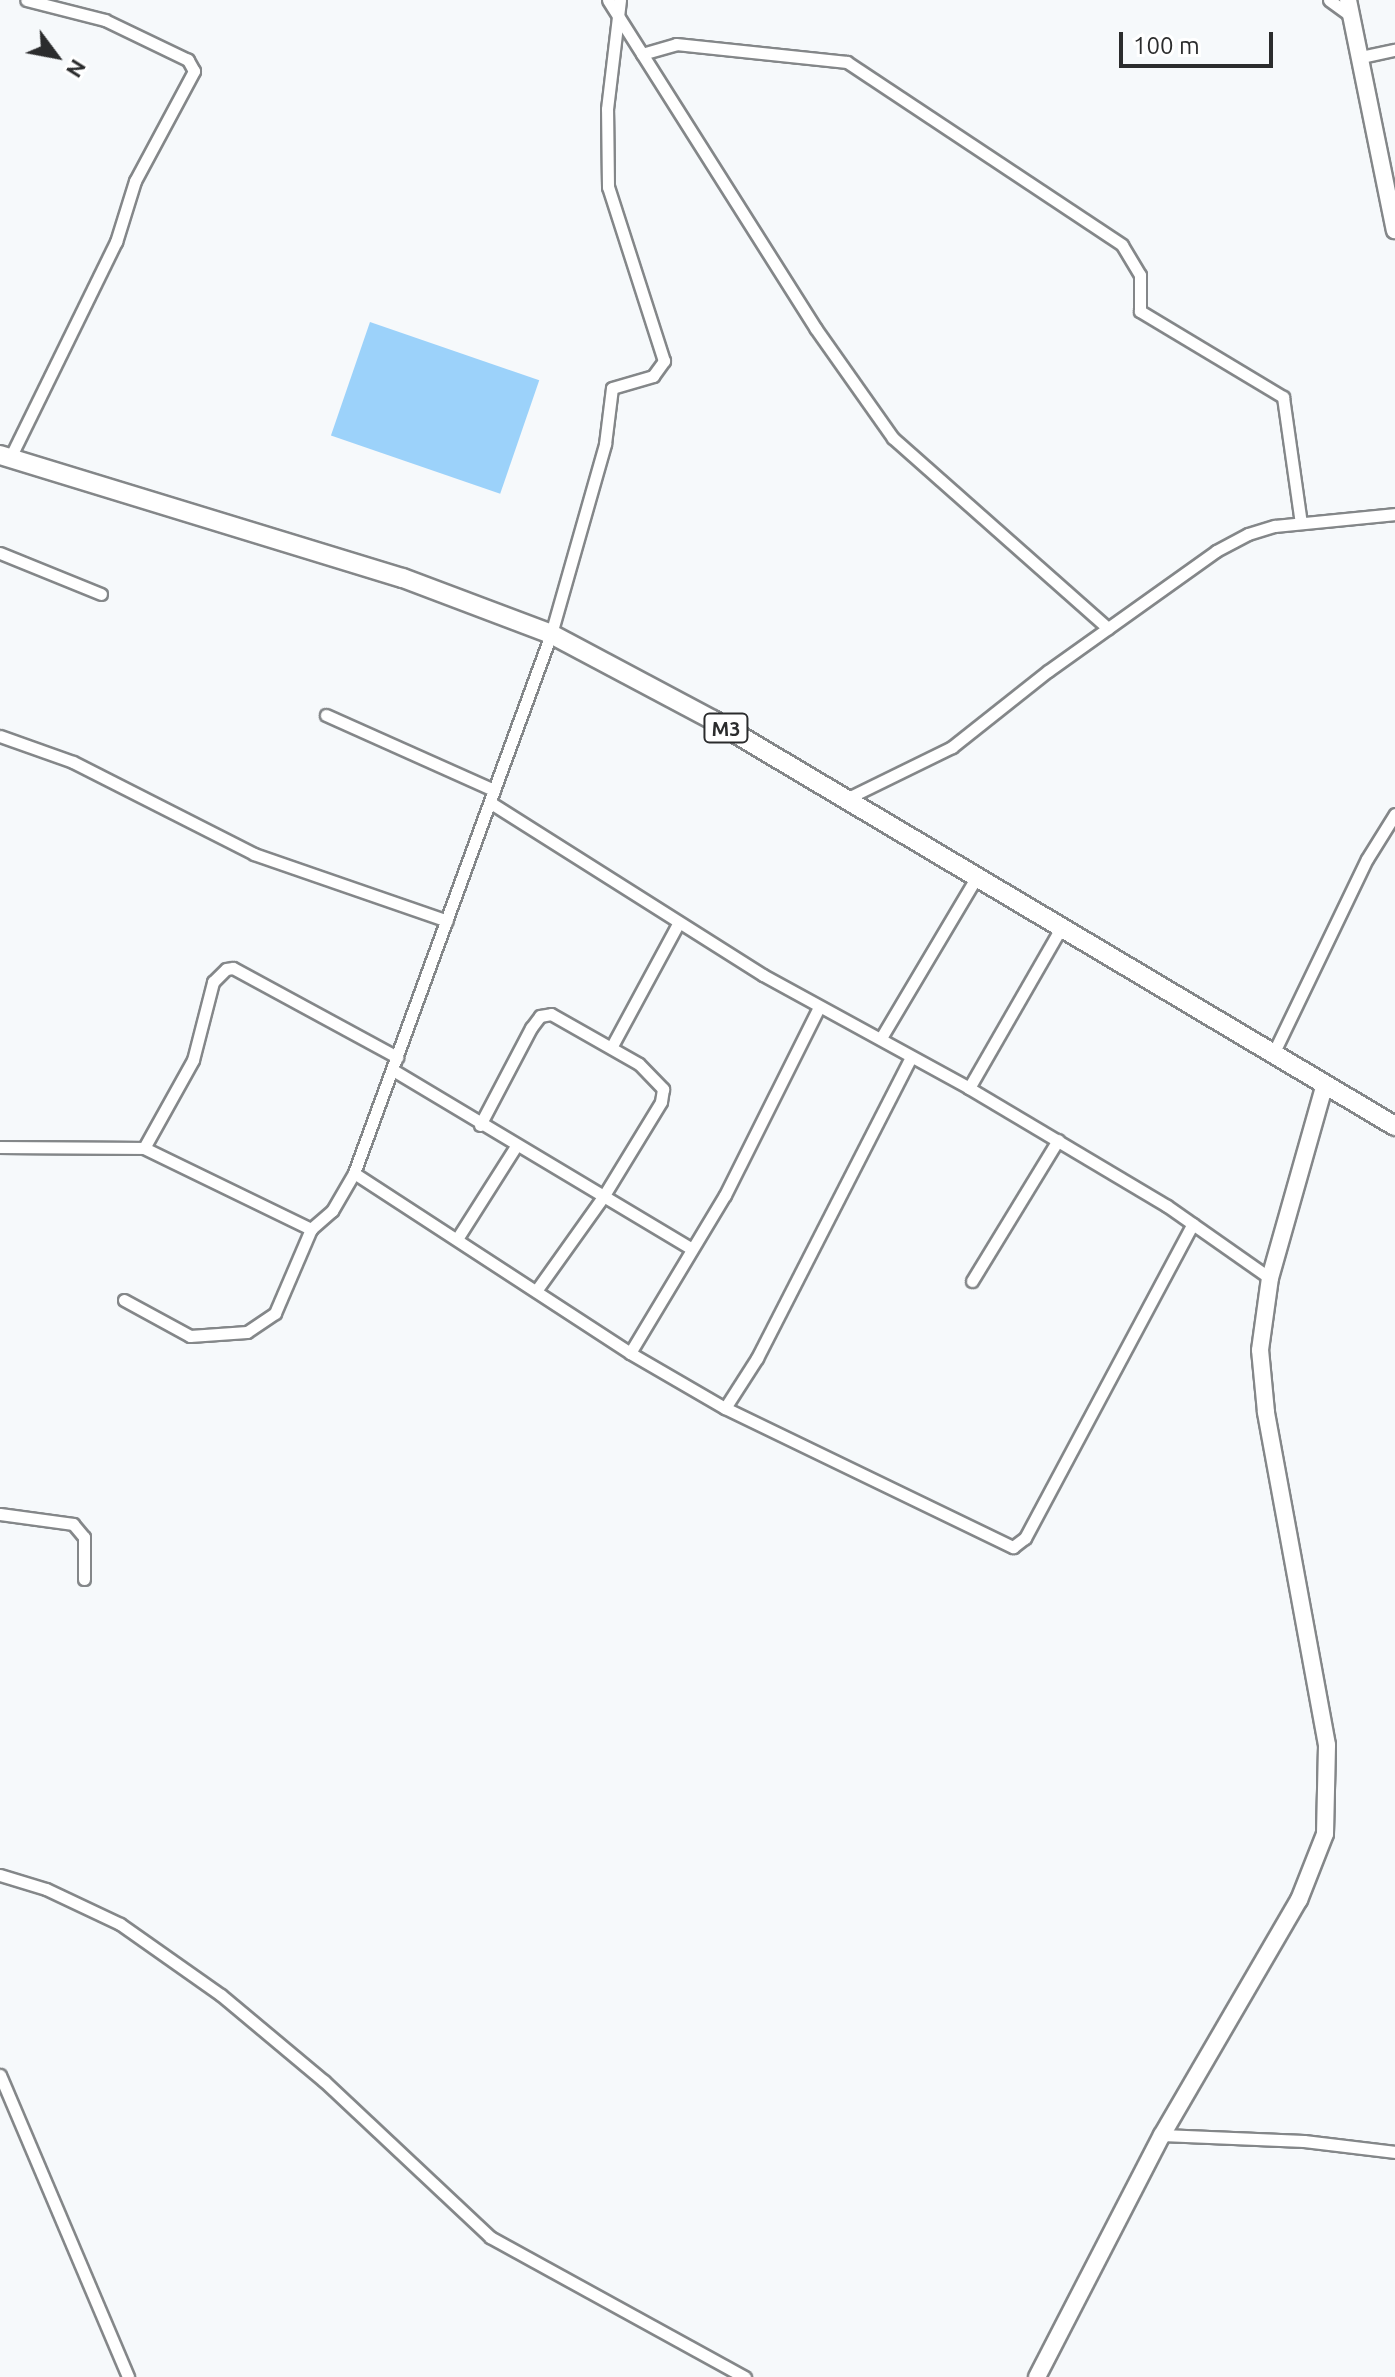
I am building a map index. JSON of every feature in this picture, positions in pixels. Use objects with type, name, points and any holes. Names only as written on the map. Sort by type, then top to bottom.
[{"type":"main road","name":"M3","points":[[5,457],[403,578],[551,634],[661,690],[1395,1126]]},
{"type":"street","points":[[5,457],[116,242],[135,181],[194,71],[188,60],[105,20],[26,0]]},
{"type":"street","points":[[608,0],[816,329],[907,456],[1108,628]]},
{"type":"street","points":[[124,1300],[190,1336],[247,1332],[275,1313],[311,1229],[332,1211],[354,1173],[491,803],[551,634],[599,468],[612,388],[653,376],[664,361],[608,187],[607,109],[620,0]]},
{"type":"street","points":[[1329,0],[1352,17]]},
{"type":"street","points":[[1348,0],[1395,230]]},
{"type":"street","points":[[642,54],[676,44],[847,62],[1122,245],[1140,275],[1140,311],[1283,397],[1301,523]]},
{"type":"street","points":[[1361,57],[1395,50]]},
{"type":"street","points":[[846,799],[952,747],[1108,628],[1216,551],[1248,534],[1301,523],[1395,514]]},
{"type":"street","points":[[0,553],[101,594]]},
{"type":"street","points":[[326,715],[494,790]]},
{"type":"street","points":[[0,736],[73,762],[254,854],[447,921]]},
{"type":"street","points":[[491,803],[678,924],[819,1007],[881,1038],[1058,1140],[1193,1224],[1270,1278]]},
{"type":"street","points":[[1273,1054],[1367,859],[1395,814]]},
{"type":"street","points":[[881,1038],[976,878]]},
{"type":"street","points":[[612,1046],[678,924]]},
{"type":"street","points":[[969,1088],[1061,928]]},
{"type":"street","points":[[144,1148],[193,1060],[213,982],[226,969],[233,968],[397,1057]]},
{"type":"street","points":[[630,1353],[692,1249],[819,1007]]},
{"type":"street","points":[[480,1125],[540,1016],[560,1018],[612,1046],[658,1079],[663,1089],[661,1102],[603,1197],[536,1291]]},
{"type":"street","points":[[725,1408],[757,1358],[911,1057]]},
{"type":"street","points":[[393,1070],[480,1125],[692,1249]]},
{"type":"street","points":[[1037,2377],[1162,2135],[1299,1900],[1325,1834],[1327,1745],[1262,1381],[1270,1278],[1325,1084]]},
{"type":"street","points":[[972,1281],[1058,1140]]},
{"type":"street","points":[[457,1239],[516,1146]]},
{"type":"street","points":[[0,1147],[144,1148],[311,1229]]},
{"type":"street","points":[[354,1173],[630,1353],[725,1408],[1013,1547],[1025,1538],[1193,1224]]},
{"type":"street","points":[[0,1514],[73,1524],[84,1537],[84,1579]]},
{"type":"street","points":[[0,1875],[46,1889],[120,1924],[221,1995],[324,2081],[490,2237],[745,2377]]},
{"type":"street","points":[[0,2075],[128,2377]]},
{"type":"street","points":[[1162,2135],[1304,2141],[1395,2152]]},
{"type":"shaded area","points":[[370,322],[539,380],[500,494],[331,435]]}]
